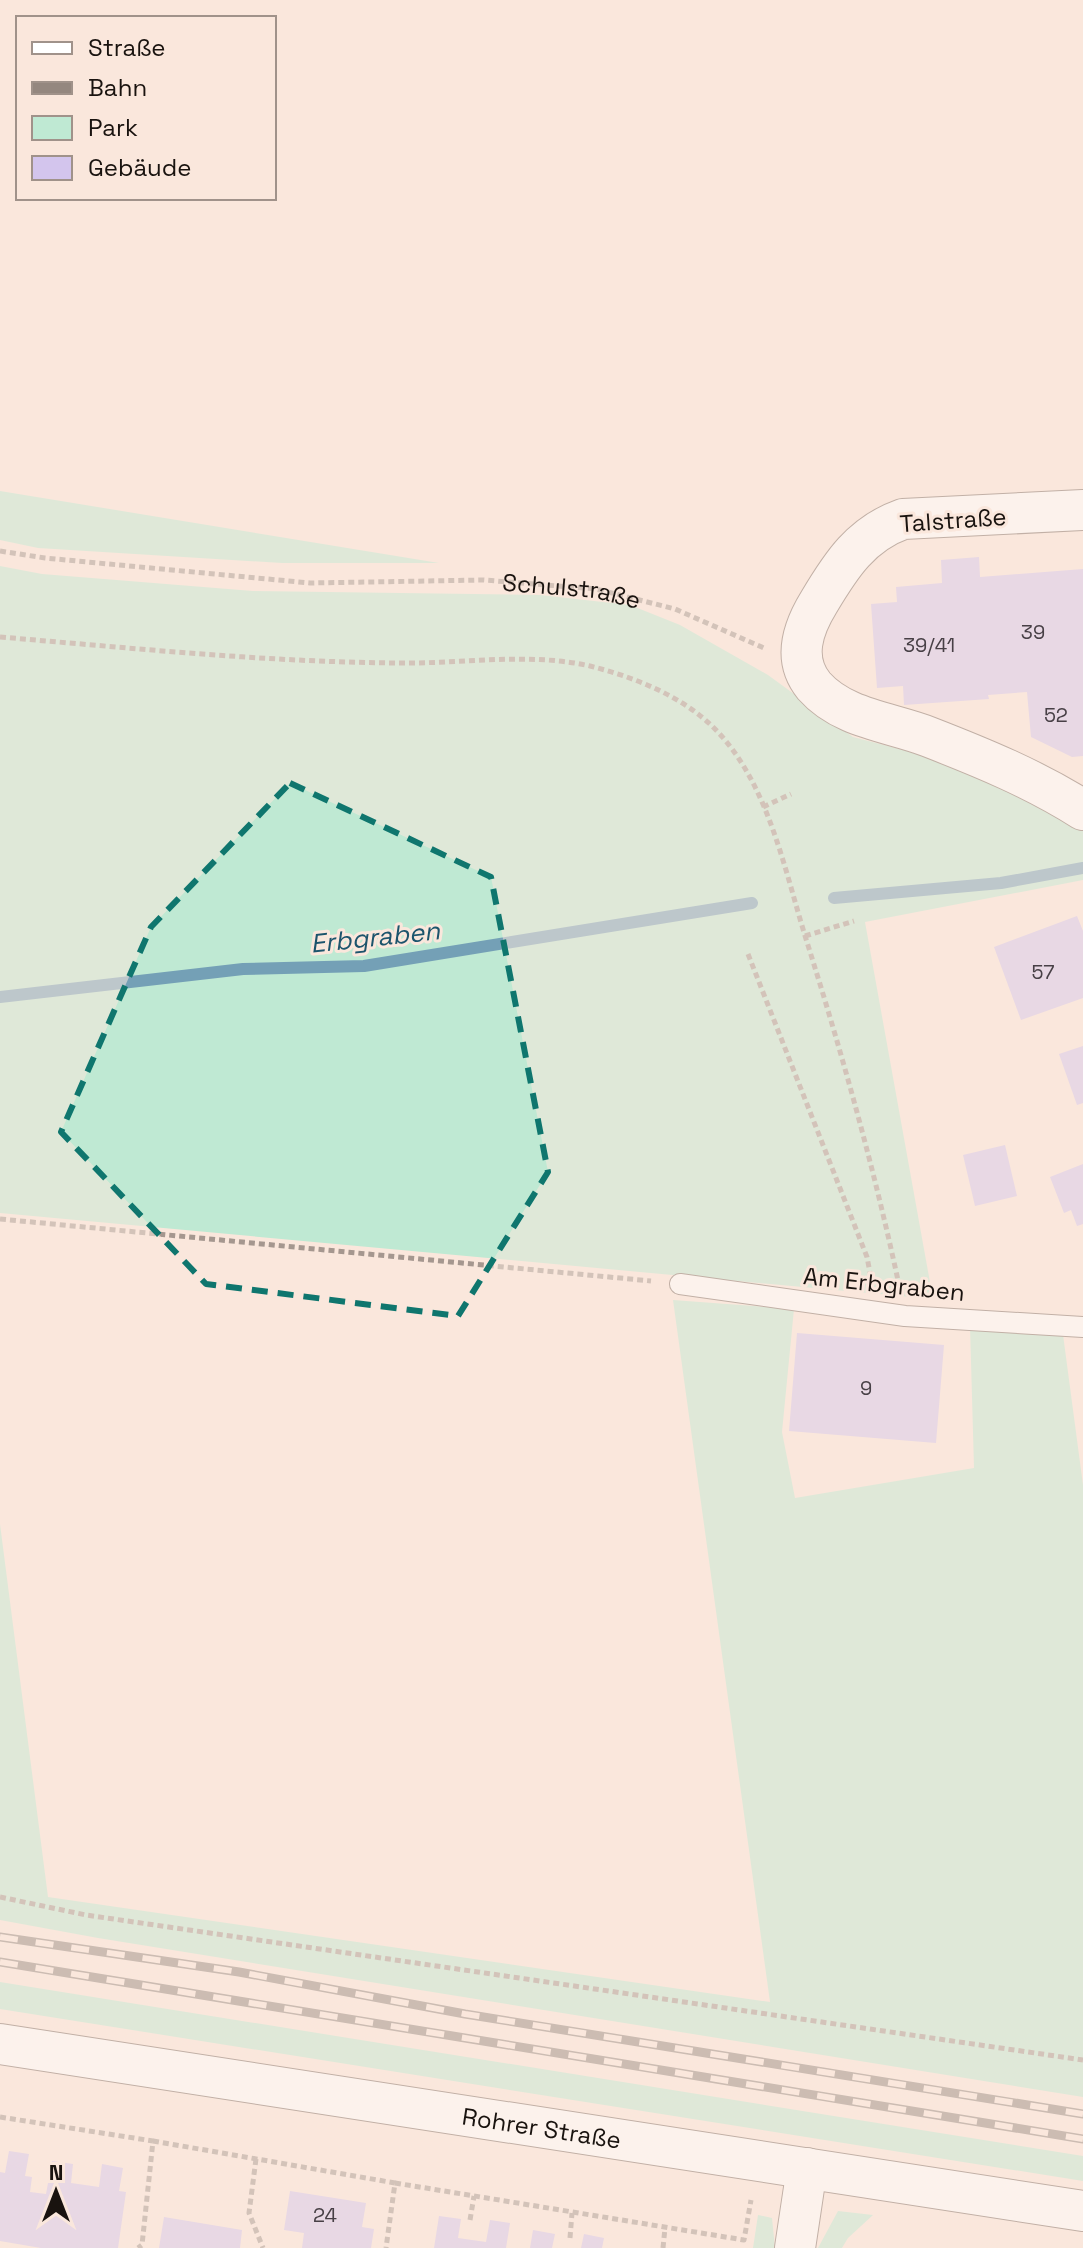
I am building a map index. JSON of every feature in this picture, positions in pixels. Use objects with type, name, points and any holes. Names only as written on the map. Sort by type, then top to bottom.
[{"type":"street","name":"Talstraße","points":[[800,654],[803,634],[811,615],[833,578],[869,536],[884,526],[903,519],[1083,510]]},
{"type":"street","points":[[800,654],[804,670],[815,686],[853,713],[925,735],[1020,774],[1083,810]]},
{"type":"street","name":"Rohrer Straße","points":[[0,2044],[1083,2211]]},
{"type":"street","points":[[795,2248],[807,2168]]},
{"type":"lane","name":"Am Erbgraben","points":[[680,1284],[905,1316],[1083,1327]]},
{"type":"path","name":"Schulstraße","points":[[0,551],[310,583],[484,580],[596,589],[675,609],[763,648],[800,654]]},
{"type":"path","points":[[0,637],[252,657],[398,663],[549,660],[589,666],[635,680],[676,699],[713,727],[743,764],[763,807],[846,1065],[883,1209],[905,1316]]},
{"type":"path","points":[[763,807],[791,794]]},
{"type":"path","points":[[805,936],[854,921]]},
{"type":"path","points":[[748,954],[867,1257],[877,1312]]},
{"type":"path","points":[[0,1219],[680,1284]]},
{"type":"path","points":[[0,1897],[102,1917],[1083,2060]]},
{"type":"path","points":[[0,2117],[744,2240]]},
{"type":"path","points":[[138,2248],[142,2245],[153,2141]]},
{"type":"path","points":[[256,2159],[249,2213],[263,2248]]},
{"type":"path","points":[[386,2248],[395,2183]]},
{"type":"path","points":[[743,2248],[752,2192]]},
{"type":"path","points":[[470,2220],[474,2196]]},
{"type":"path","points":[[570,2238],[572,2213]]},
{"type":"path","points":[[663,2248],[665,2228]]},
{"type":"highlighted area","points":[[290,783],[491,877],[548,1172],[458,1316],[206,1284],[61,1132],[151,927]]},
{"type":"green space","points":[[0,491],[439,563],[282,563],[38,548],[0,540]]},
{"type":"green space","points":[[0,566],[42,574],[253,591],[540,595],[630,605],[680,625],[768,675],[853,737],[965,766],[1083,826],[1083,880],[865,922],[933,1299],[0,1213]]},
{"type":"green space","points":[[673,1300],[794,1309],[782,1432],[795,1498],[974,1468],[970,1326],[1062,1327],[1083,1485],[1083,2097],[0,1920],[0,1524],[48,1897],[770,2002]]},
{"type":"green space","points":[[0,1982],[1083,2156],[1083,2181],[0,2009]]},
{"type":"green space","points":[[838,2211],[873,2215],[848,2238],[842,2248],[818,2248]]},
{"type":"green space","points":[[758,2215],[772,2218],[775,2248],[753,2248]]},
{"type":"building","points":[[979,557],[980,577],[1083,569],[1083,756],[1072,757],[1031,737],[1027,692],[988,695],[989,699],[904,705],[903,686],[877,688],[871,604],[897,602],[896,587],[942,583],[941,560]]},
{"type":"building","points":[[1077,916],[1083,931],[1083,998],[1021,1020],[994,947]]},
{"type":"building","points":[[1083,1046],[1083,1103],[1077,1105],[1059,1054]]},
{"type":"building","points":[[1005,1145],[1017,1196],[975,1206],[963,1155]]},
{"type":"building","points":[[1083,1164],[1083,1224],[1077,1226],[1071,1210],[1064,1213],[1050,1177]]},
{"type":"building","points":[[797,1333],[944,1345],[936,1443],[789,1431]]},
{"type":"building","points":[[9,2151],[29,2154],[25,2176],[32,2177],[30,2192],[46,2194],[52,2161],[73,2164],[71,2183],[99,2187],[102,2164],[123,2168],[119,2191],[126,2192],[118,2248],[41,2248],[0,2241],[0,2172],[5,2173]]},
{"type":"building","points":[[290,2191],[366,2203],[362,2227],[374,2229],[371,2248],[302,2248],[304,2233],[284,2230]]},
{"type":"building","points":[[439,2216],[461,2219],[458,2238],[486,2242],[490,2220],[510,2223],[506,2248],[434,2248]]},
{"type":"building","points":[[164,2217],[242,2230],[240,2248],[159,2248]]},
{"type":"building","points":[[533,2230],[555,2234],[552,2248],[530,2248]]},
{"type":"building","points":[[584,2234],[604,2238],[602,2248],[581,2248]]},
{"type":"waterway","name":"Erbgraben","points":[[834,898],[1001,883],[1083,868]]},
{"type":"waterway","name":"Erbgraben","points":[[0,997],[243,969],[364,966],[752,903]]},
{"type":"railway","points":[[0,1937],[239,1972],[465,2014],[1083,2114]]},
{"type":"railway","points":[[0,1962],[1083,2139]]}]
